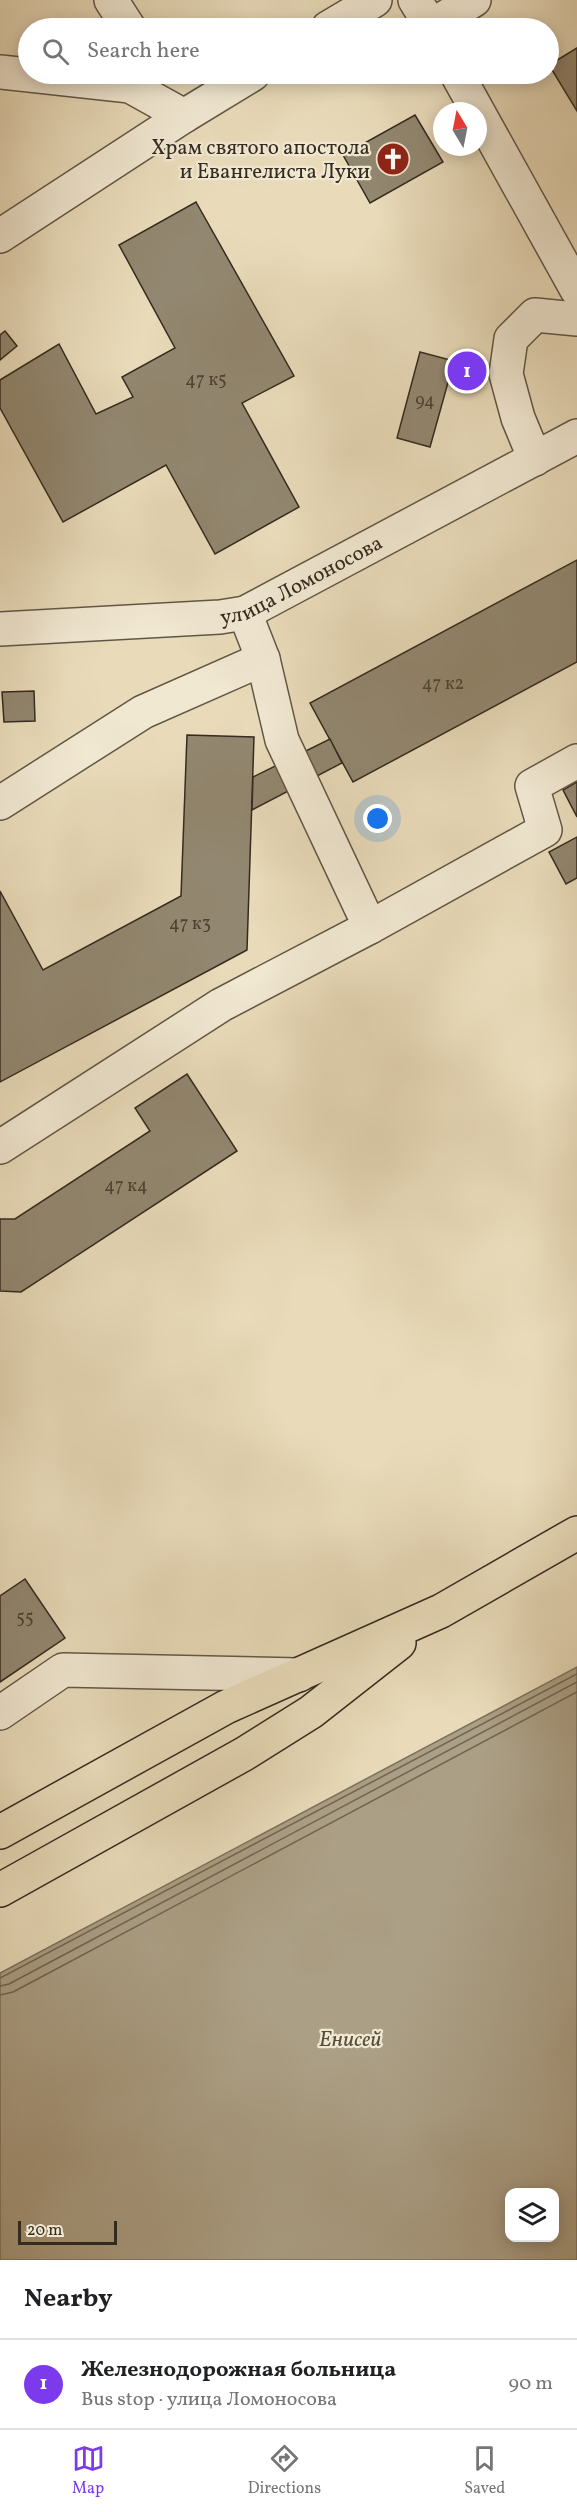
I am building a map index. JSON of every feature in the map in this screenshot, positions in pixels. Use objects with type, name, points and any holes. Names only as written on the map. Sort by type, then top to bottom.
[{"type":"main road","points":[[0,1832],[218,1712],[441,1611],[577,1533]]},
{"type":"main road","points":[[0,1890],[244,1754],[311,1712],[441,1611]]},
{"type":"street","points":[[111,0],[123,18]]},
{"type":"street","points":[[345,18],[375,0]]},
{"type":"street","points":[[426,18],[474,0]]},
{"type":"street","points":[[0,72],[18,74]]},
{"type":"street","points":[[111,84],[130,86],[184,116]]},
{"type":"street","points":[[163,84],[184,116]]},
{"type":"street","points":[[0,236],[184,116],[237,84]]},
{"type":"street","points":[[463,84],[573,275]]},
{"type":"street","points":[[535,459],[518,418],[506,374],[511,339],[535,315],[577,319]]},
{"type":"street","name":"улица Ломоносова","points":[[0,629],[220,617],[244,613],[577,436]]},
{"type":"street","points":[[244,613],[262,659],[282,740],[370,927]]},
{"type":"street","points":[[0,802],[143,712],[262,659]]},
{"type":"street","points":[[0,1147],[221,1005],[370,927],[545,830],[532,786],[577,761]]},
{"type":"street","points":[[0,1713],[63,1670],[300,1675]]},
{"type":"water","name":"Енисей","points":[[577,1667],[577,2260],[0,2260],[0,1973]]},
{"type":"building","points":[[577,48],[577,111],[559,81],[559,59]]},
{"type":"building","name":"Храм святого апостола и Евангелиста Луки","points":[[415,115],[433,145],[433,156],[439,156],[443,162],[370,203],[343,155]]},
{"type":"building","points":[[196,202],[294,376],[242,403],[299,507],[215,554],[166,465],[63,522],[0,408],[0,380],[59,344],[96,414],[133,397],[122,377],[175,348],[119,245]]},
{"type":"building","points":[[5,331],[17,346],[0,360],[0,335]]},
{"type":"building","points":[[420,352],[454,361],[430,447],[397,438]]},
{"type":"building","points":[[577,560],[577,662],[353,782],[310,703]]},
{"type":"building","points":[[34,691],[35,721],[4,722],[2,692]]},
{"type":"building","points":[[187,735],[254,737],[247,950],[0,1082],[0,891],[43,970],[181,896]]},
{"type":"building","points":[[330,739],[342,763],[252,810],[253,777]]},
{"type":"building","points":[[577,782],[577,817],[563,790]]},
{"type":"building","points":[[577,837],[577,878],[566,884],[549,852]]},
{"type":"building","points":[[187,1074],[237,1151],[21,1292],[0,1291],[0,1219],[15,1219],[150,1131],[135,1108]]},
{"type":"building","points":[[25,1579],[65,1638],[0,1682],[0,1596]]},
{"type":"place","name":"Храм святого апостола и Евангелиста Луки","points":[[393,159]]},
{"type":"place","name":"Железнодорожная больница","points":[[467,371]]}]
